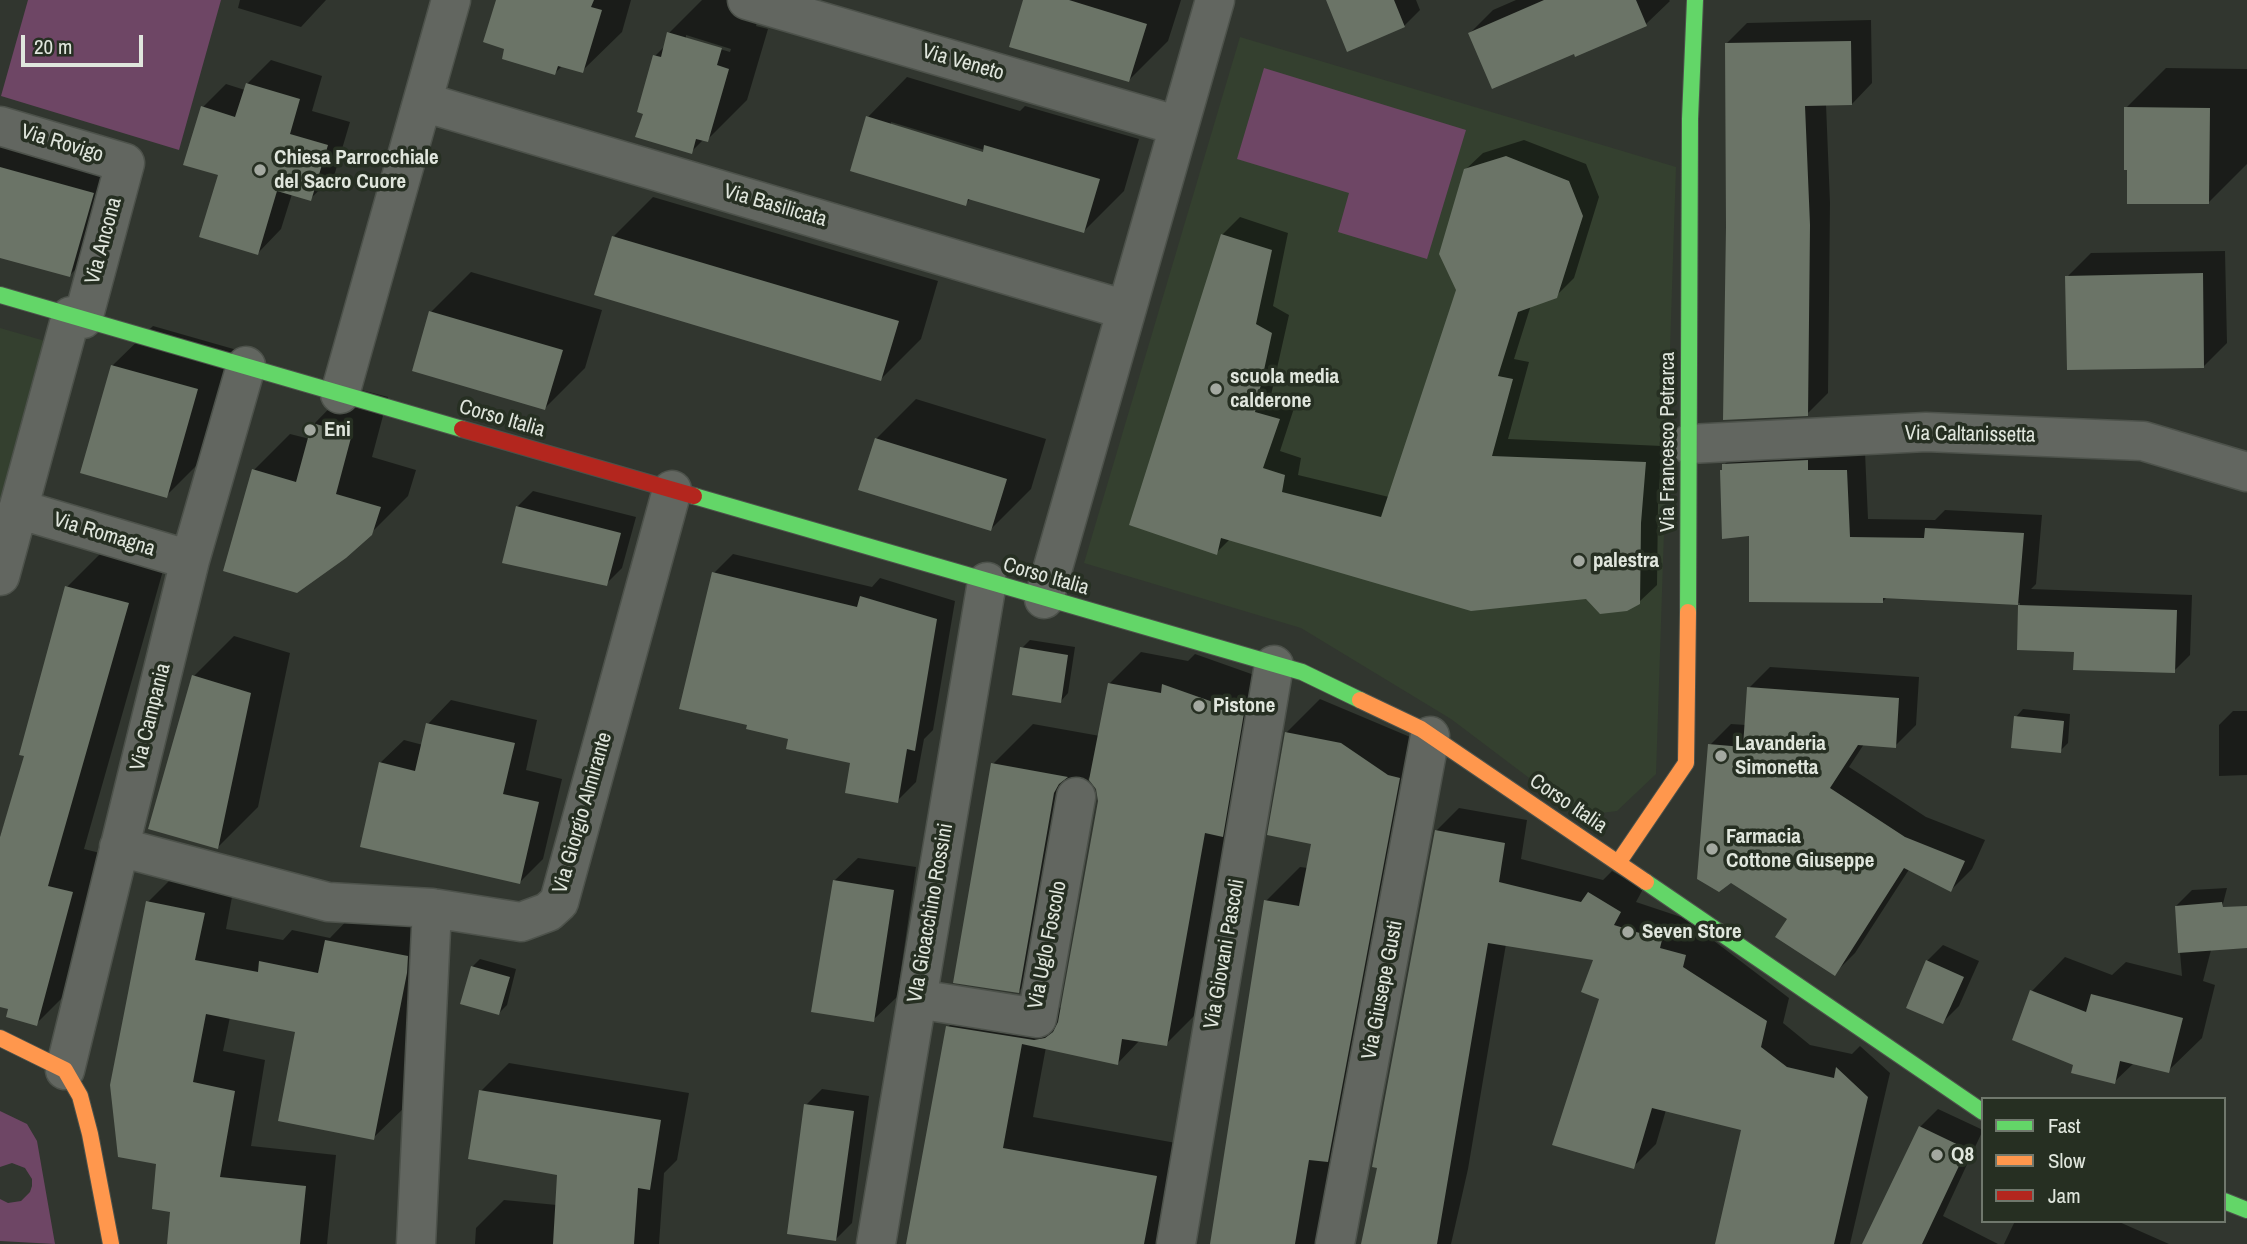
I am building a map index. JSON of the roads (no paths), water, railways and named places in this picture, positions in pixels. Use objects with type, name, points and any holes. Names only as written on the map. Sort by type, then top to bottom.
[{"type":"street","points":[[341,394],[451,0]]},
{"type":"street","name":"Via Veneto","points":[[747,0],[824,11],[1179,126]]},
{"type":"street","points":[[1044,599],[1214,0]]},
{"type":"street","name":"Via Francesco Petrarca","points":[[1618,863],[1686,764],[1689,119],[1695,0]]},
{"type":"street","name":"Via Basilicata","points":[[423,102],[1126,310]]},
{"type":"street","name":"Via Rovigo","points":[[0,126],[125,163]]},
{"type":"street","name":"Via Ancona","points":[[0,576],[18,509],[125,163]]},
{"type":"street","name":"Corso Italia","points":[[0,295],[1302,672],[1421,729],[1981,1111]]},
{"type":"street","name":"Via Campania","points":[[65,1070],[190,560],[246,366]]},
{"type":"street","name":"Via Caltanissetta","points":[[1689,444],[1926,432],[2143,441],[2247,472]]},
{"type":"street","name":"Via Giorgio Almirante","points":[[119,847],[328,902],[432,908],[521,922],[548,912],[559,902],[673,490]]},
{"type":"street","name":"Via Romagna","points":[[18,509],[190,560]]},
{"type":"street","name":"VIa Gioacchino Rossini","points":[[876,1244],[988,582]]},
{"type":"street","name":"Via Giovani Pascoli","points":[[1176,1244],[1274,665]]},
{"type":"street","name":"Via Giusepe Gusti","points":[[1335,1244],[1430,736]]},
{"type":"street","name":"Via Uglo Foscolo","points":[[917,999],[1037,1018],[1076,797]]},
{"type":"street","points":[[416,1244],[432,908]]},
{"type":"street","points":[[0,1038],[65,1070],[80,1096],[111,1244]]},
{"type":"street","points":[[2226,1202],[2247,1210]]},
{"type":"place","name":"Chiesa Parrocchiale del Sacro Cuore","points":[[260,170]]},
{"type":"place","name":"scuola media calderone","points":[[1216,389]]},
{"type":"place","name":"Eni","points":[[310,430]]},
{"type":"place","name":"palestra","points":[[1579,561]]},
{"type":"place","name":"Pistone","points":[[1199,706]]},
{"type":"place","name":"Lavanderia Simonetta","points":[[1721,756]]},
{"type":"place","name":"Farmacia Cottone Giuseppe","points":[[1712,849]]},
{"type":"place","name":"Seven Store","points":[[1628,932]]},
{"type":"place","name":"Q8","points":[[1937,1155]]}]
